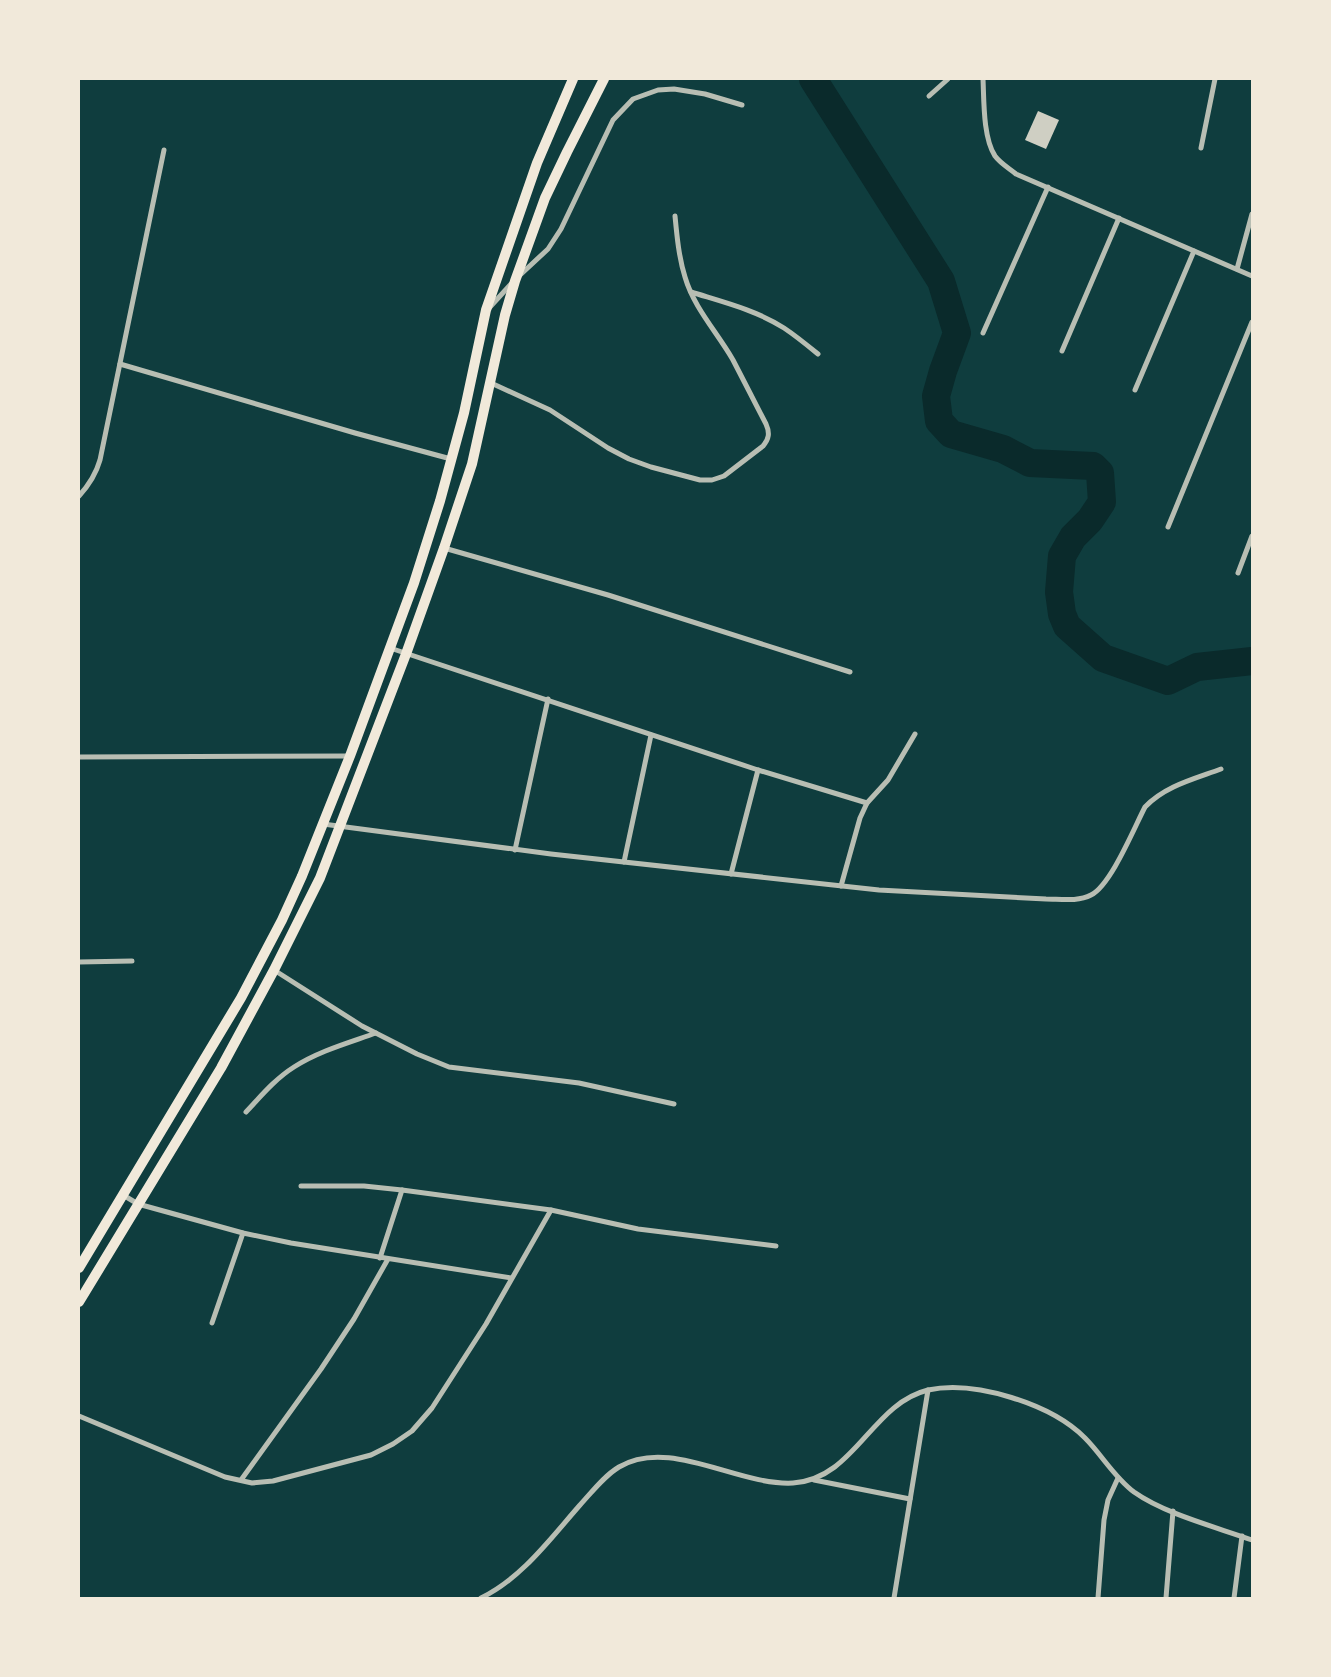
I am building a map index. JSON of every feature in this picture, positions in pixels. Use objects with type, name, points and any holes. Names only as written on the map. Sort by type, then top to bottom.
[{"type":"main road","points":[[79,1268],[261,962],[282,920],[323,824],[414,583],[440,501],[473,375],[486,310],[537,163],[573,79]]},
{"type":"main road","points":[[79,1302],[221,1068],[314,892],[406,654],[472,464],[505,314],[515,281],[545,198],[566,152],[604,79]]},
{"type":"street","points":[[928,96],[948,79]]},
{"type":"street","points":[[982,79],[986,123],[990,142],[995,155],[1003,165],[1016,174],[1252,276]]},
{"type":"street","points":[[1201,148],[1215,79]]},
{"type":"street","points":[[486,310],[548,249],[561,228],[613,120],[633,99],[658,90],[674,89],[705,94],[742,105]]},
{"type":"street","points":[[79,496],[89,485],[98,467],[164,150]]},
{"type":"street","points":[[983,333],[1048,187]]},
{"type":"street","points":[[1237,269],[1252,214]]},
{"type":"street","points":[[491,383],[550,410],[608,448],[651,467],[700,480],[712,480],[724,476],[763,446],[767,442],[769,430],[732,358],[715,334],[685,278],[680,258],[675,216]]},
{"type":"street","points":[[1062,352],[1119,218]]},
{"type":"street","points":[[1135,390],[1194,251]]},
{"type":"street","points":[[691,292],[762,316],[785,329],[818,354]]},
{"type":"street","points":[[1168,527],[1252,322]]},
{"type":"street","points":[[120,364],[451,459]]},
{"type":"street","points":[[1238,573],[1252,536]]},
{"type":"street","points":[[444,548],[608,595],[850,672]]},
{"type":"street","points":[[390,648],[758,770],[868,803]]},
{"type":"street","points":[[515,850],[548,699]]},
{"type":"street","points":[[841,886],[860,818],[868,803],[888,780],[915,734]]},
{"type":"street","points":[[624,862],[651,735]]},
{"type":"street","points":[[79,757],[350,756]]},
{"type":"street","points":[[323,824],[515,850],[879,890],[1072,899],[1091,895],[1103,886],[1145,807],[1154,798],[1169,788],[1221,769]]},
{"type":"street","points":[[731,874],[758,770]]},
{"type":"street","points":[[79,962],[132,962]]},
{"type":"street","points":[[274,970],[376,1033],[416,1054],[449,1067],[579,1083],[674,1104]]},
{"type":"street","points":[[246,1112],[269,1087],[292,1068],[316,1055],[376,1033]]},
{"type":"street","points":[[301,1186],[364,1186],[402,1190],[551,1210],[638,1229],[776,1246]]},
{"type":"street","points":[[380,1258],[402,1190]]},
{"type":"street","points":[[123,1194],[138,1204],[243,1233],[380,1258],[511,1278]]},
{"type":"street","points":[[79,1416],[225,1477],[252,1483],[273,1482],[370,1455],[393,1444],[412,1431],[432,1408],[486,1324],[551,1210]]},
{"type":"street","points":[[212,1323],[243,1233]]},
{"type":"street","points":[[241,1480],[321,1369],[354,1319],[388,1259]]},
{"type":"street","points":[[814,1480],[831,1471],[893,1409],[913,1394],[928,1390],[963,1389],[986,1391],[1011,1397],[1048,1412],[1070,1426],[1084,1437],[1106,1461],[1118,1478],[1134,1492],[1173,1511],[1252,1540]]},
{"type":"street","points":[[894,1598],[928,1390]]},
{"type":"street","points":[[481,1598],[515,1576],[598,1485],[619,1467],[639,1459],[658,1457],[676,1459],[752,1480],[793,1483],[814,1480],[910,1499]]},
{"type":"street","points":[[1098,1598],[1104,1520],[1108,1500],[1118,1478]]},
{"type":"street","points":[[1166,1598],[1173,1511]]},
{"type":"street","points":[[1234,1598],[1242,1536]]},
{"type":"building","points":[[1038,111],[1059,120],[1046,149],[1025,140]]},
{"type":"waterway","points":[[813,79],[941,281],[957,333],[936,396],[939,421],[951,434],[1003,449],[1030,463],[1093,466],[1100,473],[1102,502],[1090,520],[1073,537],[1062,556],[1059,592],[1062,614],[1067,626],[1103,658],[1168,681],[1197,667],[1252,661]]}]
